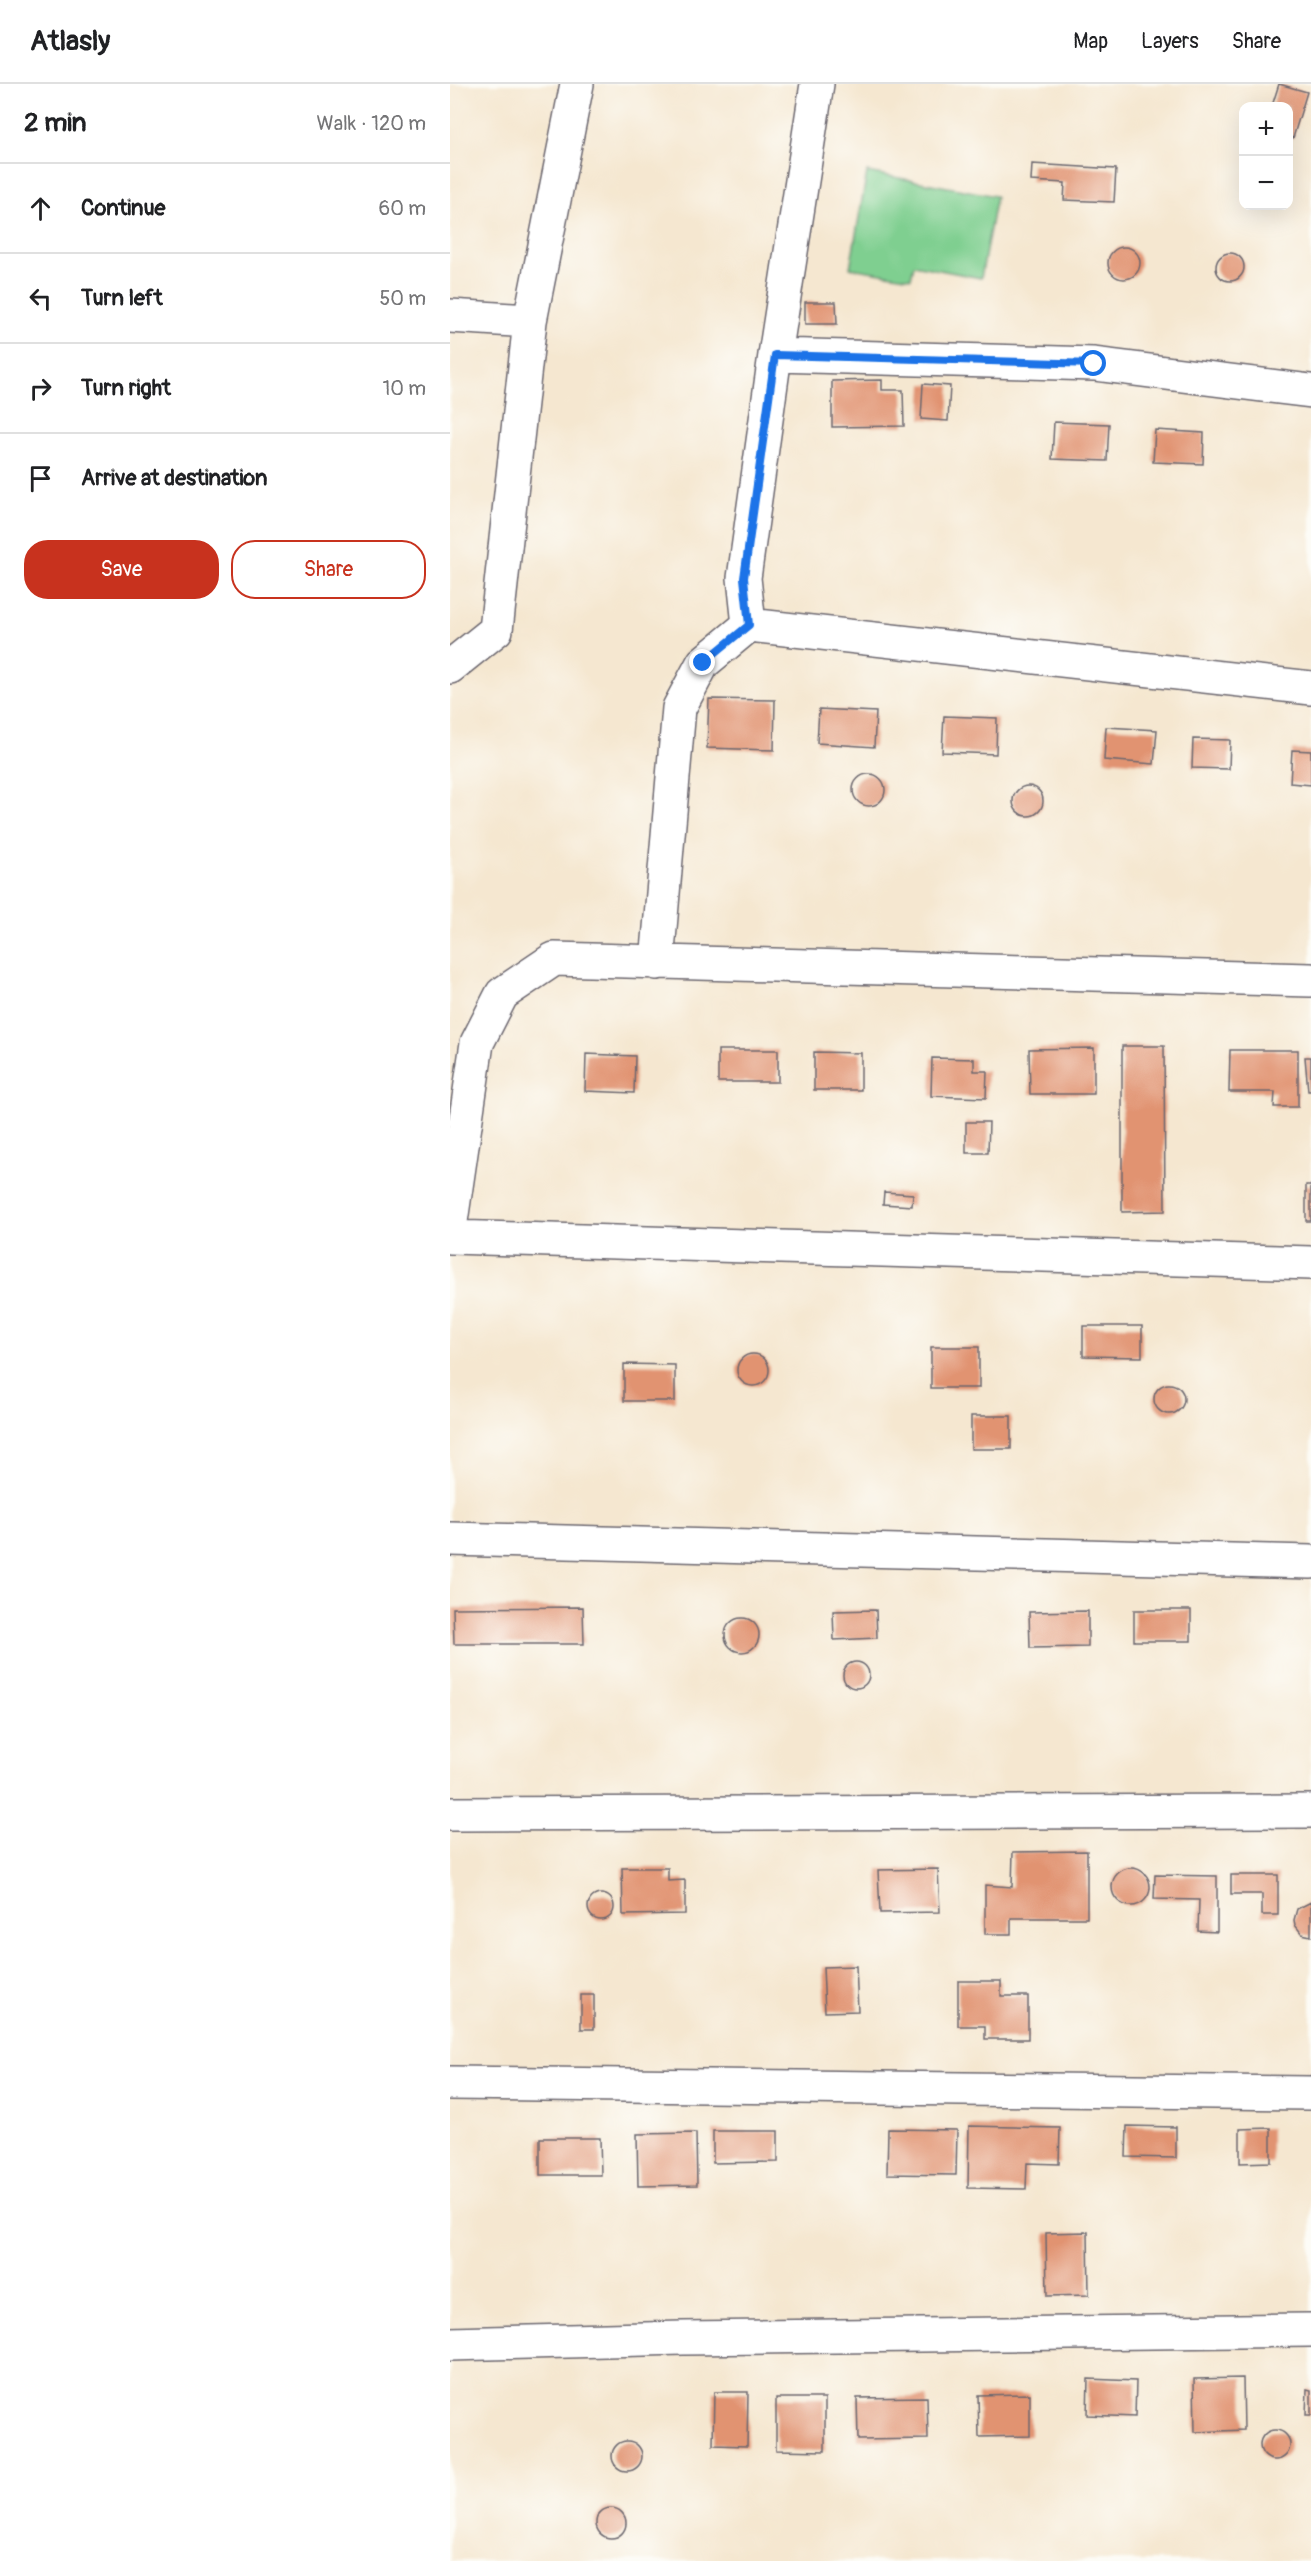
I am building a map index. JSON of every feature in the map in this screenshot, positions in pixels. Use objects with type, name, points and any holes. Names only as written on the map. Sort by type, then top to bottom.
[{"type":"street","points":[[450,667],[496,630],[530,321],[577,84]]},
{"type":"street","points":[[749,625],[744,578],[775,355],[817,84]]},
{"type":"street","points":[[450,316],[530,321]]},
{"type":"street","points":[[775,355],[1094,364],[1311,391]]},
{"type":"street","points":[[657,963],[678,708],[703,663],[749,625],[1311,688]]},
{"type":"street","points":[[450,1228],[477,1043],[502,994],[554,959],[1311,980]]},
{"type":"street","points":[[450,1237],[1311,1263]]},
{"type":"street","points":[[450,1539],[1311,1562]]},
{"type":"street","points":[[450,1814],[1311,1811]]},
{"type":"street","points":[[450,2083],[1311,2094]]},
{"type":"street","points":[[450,2344],[683,2338],[1311,2330]]},
{"type":"green space","points":[[867,172],[996,196],[981,278],[914,265],[911,278],[850,268]]},
{"type":"building","points":[[1279,84],[1307,92],[1293,138],[1293,102],[1273,102]]},
{"type":"building","points":[[1032,164],[1116,169],[1114,202],[1064,200],[1065,183],[1031,181]]},
{"type":"building","points":[[1124,247],[1135,252],[1140,263],[1135,274],[1124,279],[1113,274],[1108,263],[1113,252]]},
{"type":"building","points":[[1230,253],[1240,257],[1244,267],[1240,277],[1230,281],[1220,277],[1216,267],[1220,257]]},
{"type":"building","points":[[805,302],[836,302],[837,324],[805,324]]},
{"type":"building","points":[[882,380],[882,390],[903,390],[904,426],[832,427],[832,381]]},
{"type":"building","points":[[923,384],[950,386],[948,421],[921,419]]},
{"type":"building","points":[[1054,422],[1109,424],[1107,461],[1052,459]]},
{"type":"building","points":[[1155,430],[1204,433],[1203,464],[1153,462]]},
{"type":"building","points":[[709,699],[775,700],[774,750],[707,748]]},
{"type":"building","points":[[819,709],[876,712],[874,747],[817,743]]},
{"type":"building","points":[[944,716],[997,718],[996,754],[942,752]]},
{"type":"building","points":[[1106,727],[1157,730],[1154,764],[1104,760]]},
{"type":"building","points":[[1193,739],[1230,740],[1229,769],[1192,768]]},
{"type":"building","points":[[1292,750],[1311,751],[1311,785],[1290,783]]},
{"type":"building","points":[[869,774],[880,779],[885,790],[880,801],[869,806],[858,801],[853,790],[858,779]]},
{"type":"building","points":[[1028,786],[1038,791],[1043,801],[1038,811],[1028,816],[1018,811],[1013,801],[1018,791]]},
{"type":"building","points":[[1122,1046],[1164,1046],[1165,1211],[1122,1212]]},
{"type":"building","points":[[1094,1048],[1094,1094],[1030,1094],[1029,1049]]},
{"type":"building","points":[[718,1050],[778,1050],[778,1082],[718,1082]]},
{"type":"building","points":[[1230,1050],[1298,1050],[1298,1107],[1274,1107],[1275,1092],[1229,1092]]},
{"type":"building","points":[[814,1052],[861,1053],[861,1090],[814,1090]]},
{"type":"building","points":[[586,1054],[635,1056],[634,1093],[585,1091]]},
{"type":"building","points":[[1305,1057],[1311,1057],[1311,1091],[1308,1091]]},
{"type":"building","points":[[932,1058],[974,1059],[974,1071],[987,1071],[986,1098],[931,1096]]},
{"type":"building","points":[[966,1122],[989,1122],[988,1153],[966,1153]]},
{"type":"building","points":[[1306,1185],[1311,1185],[1311,1221],[1306,1221]]},
{"type":"building","points":[[884,1192],[913,1194],[912,1206],[883,1204]]},
{"type":"building","points":[[1083,1326],[1142,1326],[1142,1357],[1083,1356]]},
{"type":"building","points":[[931,1347],[979,1347],[979,1388],[931,1388]]},
{"type":"building","points":[[753,1354],[765,1358],[769,1370],[765,1382],[753,1386],[741,1382],[737,1370],[741,1358]]},
{"type":"building","points":[[624,1364],[675,1365],[675,1401],[624,1401]]},
{"type":"building","points":[[1169,1384],[1175,1385],[1183,1393],[1183,1405],[1175,1413],[1169,1414],[1163,1413],[1155,1405],[1154,1399],[1155,1393],[1163,1385]]},
{"type":"building","points":[[971,1416],[1011,1416],[1011,1449],[971,1449]]},
{"type":"building","points":[[583,1607],[584,1644],[454,1644],[453,1608]]},
{"type":"building","points":[[876,1610],[877,1638],[834,1640],[833,1611]]},
{"type":"building","points":[[1134,1610],[1191,1610],[1191,1641],[1134,1641]]},
{"type":"building","points":[[1088,1611],[1088,1647],[1030,1648],[1029,1612]]},
{"type":"building","points":[[742,1618],[754,1623],[759,1635],[754,1647],[742,1652],[730,1647],[725,1635],[730,1623]]},
{"type":"building","points":[[856,1662],[865,1666],[869,1675],[865,1684],[856,1688],[847,1684],[843,1675],[847,1666]]},
{"type":"building","points":[[1087,1851],[1087,1918],[1011,1918],[1011,1934],[985,1934],[985,1885],[1012,1887],[1013,1852]]},
{"type":"building","points":[[622,1868],[668,1868],[668,1881],[685,1880],[685,1914],[623,1915]]},
{"type":"building","points":[[1131,1868],[1138,1869],[1144,1874],[1149,1880],[1149,1894],[1144,1900],[1138,1905],[1131,1906],[1124,1905],[1118,1900],[1113,1894],[1112,1887],[1113,1880],[1118,1874],[1124,1869]]},
{"type":"building","points":[[938,1869],[940,1912],[880,1913],[878,1870]]},
{"type":"building","points":[[1155,1875],[1217,1876],[1217,1932],[1198,1931],[1199,1900],[1154,1899]]},
{"type":"building","points":[[1231,1875],[1278,1875],[1278,1915],[1262,1915],[1262,1894],[1231,1894]]},
{"type":"building","points":[[601,1894],[610,1898],[614,1907],[610,1916],[601,1920],[592,1916],[588,1907],[592,1898]]},
{"type":"building","points":[[1311,1902],[1311,1936],[1302,1934],[1294,1920],[1297,1909]]},
{"type":"building","points":[[856,1966],[858,2011],[825,2012],[823,1967]]},
{"type":"building","points":[[958,1981],[1001,1981],[1001,1996],[1028,1996],[1028,2039],[985,2039],[985,2026],[958,2026]]},
{"type":"building","points":[[581,1995],[594,1995],[594,2029],[581,2029]]},
{"type":"building","points":[[969,2126],[1060,2128],[1059,2164],[1027,2163],[1026,2189],[968,2188]]},
{"type":"building","points":[[1127,2126],[1176,2127],[1176,2158],[1126,2157]]},
{"type":"building","points":[[1271,2128],[1271,2162],[1240,2163],[1240,2129]]},
{"type":"building","points":[[888,2129],[957,2130],[956,2175],[887,2174]]},
{"type":"building","points":[[713,2131],[778,2131],[778,2162],[713,2163]]},
{"type":"building","points":[[696,2133],[697,2185],[638,2186],[637,2134]]},
{"type":"building","points":[[540,2138],[600,2138],[601,2175],[540,2175]]},
{"type":"building","points":[[1088,2232],[1089,2295],[1047,2296],[1046,2233]]},
{"type":"building","points":[[1243,2378],[1244,2430],[1195,2432],[1194,2379]]},
{"type":"building","points":[[1088,2379],[1136,2381],[1135,2417],[1087,2415]]},
{"type":"building","points":[[1307,2389],[1311,2390],[1311,2415],[1306,2415]]},
{"type":"building","points":[[714,2392],[748,2392],[747,2446],[713,2445]]},
{"type":"building","points":[[1030,2394],[1030,2436],[979,2437],[978,2395]]},
{"type":"building","points":[[927,2397],[928,2439],[858,2440],[857,2398]]},
{"type":"building","points":[[776,2398],[825,2398],[825,2451],[776,2450]]},
{"type":"building","points":[[1275,2430],[1285,2435],[1290,2445],[1285,2455],[1275,2460],[1265,2455],[1260,2445],[1265,2435]]},
{"type":"building","points":[[627,2441],[633,2442],[641,2450],[641,2462],[633,2470],[627,2471],[621,2470],[613,2462],[612,2456],[613,2450],[621,2442]]},
{"type":"building","points":[[611,2508],[621,2513],[626,2523],[621,2533],[611,2538],[601,2533],[596,2523],[601,2513]]},
{"type":"route","points":[[703,663],[749,625],[744,578],[775,355],[1094,364]]}]
